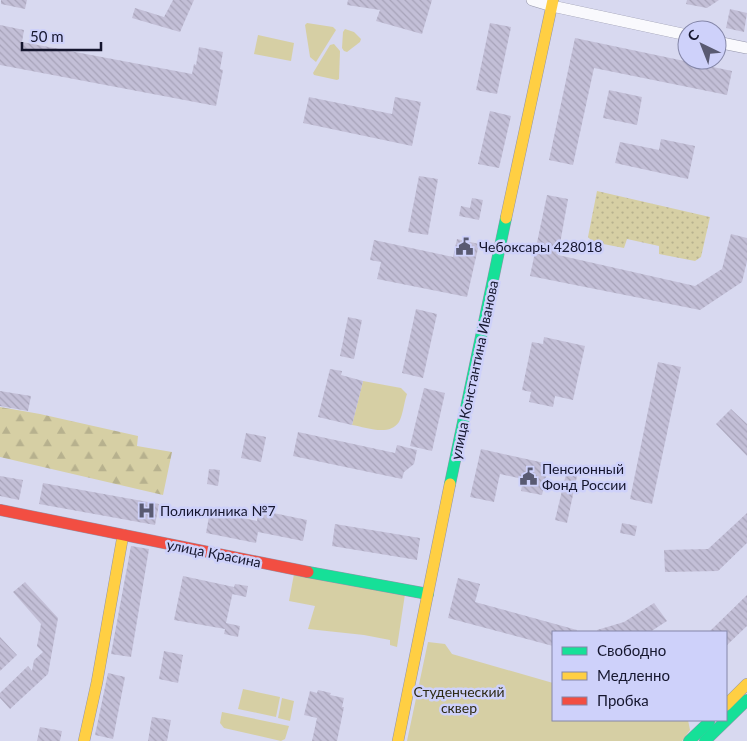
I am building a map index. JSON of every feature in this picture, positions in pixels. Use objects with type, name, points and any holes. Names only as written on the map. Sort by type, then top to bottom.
[{"type":"street","points":[[532,0],[677,33]]},
{"type":"street","name":"улица Константина Иванова","points":[[398,741],[518,157],[552,3]]},
{"type":"street","points":[[727,44],[747,48]]},
{"type":"street","name":"улица Красина","points":[[0,510],[428,594]]},
{"type":"street","points":[[84,741],[97,682],[123,535]]},
{"type":"street","points":[[727,704],[747,684]]},
{"type":"street","points":[[727,720],[747,700]]},
{"type":"street","points":[[689,741],[710,721]]},
{"type":"street","points":[[705,741],[725,721]]},
{"type":"green space","points":[[307,23],[333,27],[336,30],[316,62],[310,57],[305,25]]},
{"type":"green space","points":[[345,29],[354,32],[361,39],[360,42],[347,52],[342,48],[343,32]]},
{"type":"green space","points":[[258,35],[294,43],[291,61],[254,54]]},
{"type":"green space","points":[[334,44],[340,51],[339,79],[314,75],[313,73],[330,45]]},
{"type":"green space","points":[[597,191],[710,217],[701,257],[695,261],[659,254],[659,246],[627,239],[624,248],[593,242],[588,237]]},
{"type":"green space","points":[[363,381],[401,388],[407,394],[399,422],[395,427],[377,430],[352,425]]},
{"type":"green space","points":[[0,407],[138,436],[137,446],[172,452],[163,495],[0,457]]},
{"type":"green space","points":[[294,574],[405,594],[397,647],[390,645],[390,640],[308,629],[315,606],[289,601]]},
{"type":"green space","name":"Студенческий сквер","points":[[428,642],[445,644],[452,654],[552,683],[552,721],[688,721],[690,730],[682,741],[407,741]]},
{"type":"green space","points":[[243,689],[280,697],[276,717],[238,709]]},
{"type":"green space","points":[[282,698],[294,701],[290,721],[278,718]]},
{"type":"green space","points":[[222,712],[289,726],[285,739],[281,741],[224,728],[220,723]]},
{"type":"building","points":[[1,0],[27,0],[25,9],[1,4]]},
{"type":"building","points":[[173,0],[194,0],[180,32],[132,18],[135,8],[164,17]]},
{"type":"building","points":[[348,0],[432,0],[422,34],[376,21],[380,10],[347,5]]},
{"type":"building","points":[[687,0],[719,0],[707,8],[686,4]]},
{"type":"building","points":[[730,9],[747,13],[744,32],[727,28]]},
{"type":"building","points":[[490,23],[511,27],[497,94],[476,90]]},
{"type":"building","points":[[0,25],[24,30],[22,42],[192,74],[194,64],[196,65],[199,47],[223,52],[220,69],[223,70],[216,106],[0,65]]},
{"type":"building","points":[[575,38],[677,59],[677,70],[732,71],[727,95],[594,68],[573,165],[549,160]]},
{"type":"building","points":[[609,90],[642,97],[637,125],[603,118]]},
{"type":"building","points":[[309,97],[392,114],[395,97],[421,102],[412,146],[303,123]]},
{"type":"building","points":[[490,111],[511,116],[499,168],[478,164]]},
{"type":"building","points":[[661,139],[695,146],[688,179],[615,163],[620,142],[659,150]]},
{"type":"building","points":[[419,176],[438,179],[428,235],[408,232]]},
{"type":"building","points":[[547,195],[568,199],[558,255],[695,286],[722,269],[731,234],[747,238],[747,261],[742,282],[700,310],[530,276]]},
{"type":"building","points":[[472,198],[483,200],[479,220],[459,216],[461,206],[470,208]]},
{"type":"building","points":[[457,239],[479,244],[467,297],[377,279],[381,262],[370,260],[374,240],[453,257]]},
{"type":"building","points":[[416,309],[437,314],[423,378],[402,373]]},
{"type":"building","points":[[348,317],[362,320],[354,359],[340,356]]},
{"type":"building","points":[[544,337],[585,346],[573,400],[555,396],[553,407],[529,402],[531,392],[522,390],[532,342],[543,344]]},
{"type":"building","points":[[658,362],[681,367],[652,504],[630,499]]},
{"type":"building","points":[[330,369],[342,371],[341,375],[363,381],[352,425],[318,417]]},
{"type":"building","points":[[424,388],[445,393],[432,451],[410,446]]},
{"type":"building","points":[[0,391],[31,396],[28,411],[0,406]]},
{"type":"building","points":[[731,409],[747,424],[747,456],[716,424]]},
{"type":"building","points":[[298,432],[395,453],[397,445],[417,450],[414,464],[404,472],[402,479],[293,456]]},
{"type":"building","points":[[246,433],[266,437],[261,462],[241,458]]},
{"type":"building","name":"Пенсионный Фонд России","points":[[481,449],[549,464],[542,495],[521,491],[523,479],[500,474],[494,502],[470,497]]},
{"type":"building","points":[[209,469],[220,470],[218,486],[207,484]]},
{"type":"building","points":[[566,474],[577,476],[567,523],[555,520]]},
{"type":"building","points":[[0,476],[23,480],[19,500],[0,496]]},
{"type":"building","points":[[43,483],[159,504],[155,525],[39,504]]},
{"type":"building","points":[[259,510],[307,520],[303,541],[258,532],[256,543],[206,533],[210,511],[257,521]]},
{"type":"building","points":[[747,513],[747,543],[718,571],[665,572],[664,550],[708,549]]},
{"type":"building","points":[[622,523],[637,526],[635,536],[620,533]]},
{"type":"building","points":[[335,524],[420,538],[417,560],[332,546]]},
{"type":"building","points":[[131,546],[149,549],[131,657],[111,654]]},
{"type":"building","points":[[183,576],[234,587],[226,623],[240,626],[238,637],[224,634],[225,629],[174,620]]},
{"type":"building","points":[[458,578],[480,584],[475,602],[577,630],[552,631],[552,646],[448,618]]},
{"type":"building","points":[[25,582],[58,618],[48,674],[10,709],[0,698],[0,693],[28,666],[32,671],[34,660],[43,652],[37,646],[41,624],[13,592]]},
{"type":"building","points":[[235,584],[248,586],[246,597],[232,594]]},
{"type":"building","points":[[747,595],[747,626],[727,645],[727,631],[710,631]]},
{"type":"building","points":[[654,603],[667,621],[652,631],[597,630],[624,622]]},
{"type":"building","points":[[0,637],[17,655],[0,671]]},
{"type":"building","points":[[164,651],[183,655],[178,683],[159,679]]},
{"type":"building","points":[[108,673],[125,677],[113,739],[95,735]]},
{"type":"building","points":[[318,690],[344,698],[337,741],[312,741],[317,718],[304,715],[310,691],[317,693]]},
{"type":"building","points":[[152,717],[171,720],[167,741],[148,741]]},
{"type":"building","points":[[40,727],[62,731],[60,741],[37,741]]},
{"type":"traffic: fast","points":[[450,484],[506,218]]},
{"type":"traffic: fast","points":[[308,572],[428,594]]},
{"type":"traffic: fast","points":[[727,720],[747,700]]},
{"type":"traffic: fast","points":[[705,741],[725,721]]},
{"type":"traffic: fast","points":[[689,741],[709,722]]},
{"type":"traffic: slow","points":[[506,218],[553,0]]},
{"type":"traffic: slow","points":[[398,741],[450,484]]},
{"type":"traffic: slow","points":[[84,741],[97,682],[123,535]]},
{"type":"traffic: slow","points":[[727,704],[747,684]]},
{"type":"traffic: jam","points":[[0,510],[308,572]]},
{"type":"place","name":"Чебоксары 428018","points":[[465,246]]},
{"type":"place","name":"Пенсионный Фонд России","points":[[528,476]]},
{"type":"place","name":"Поликлиника №7","points":[[146,510]]}]
